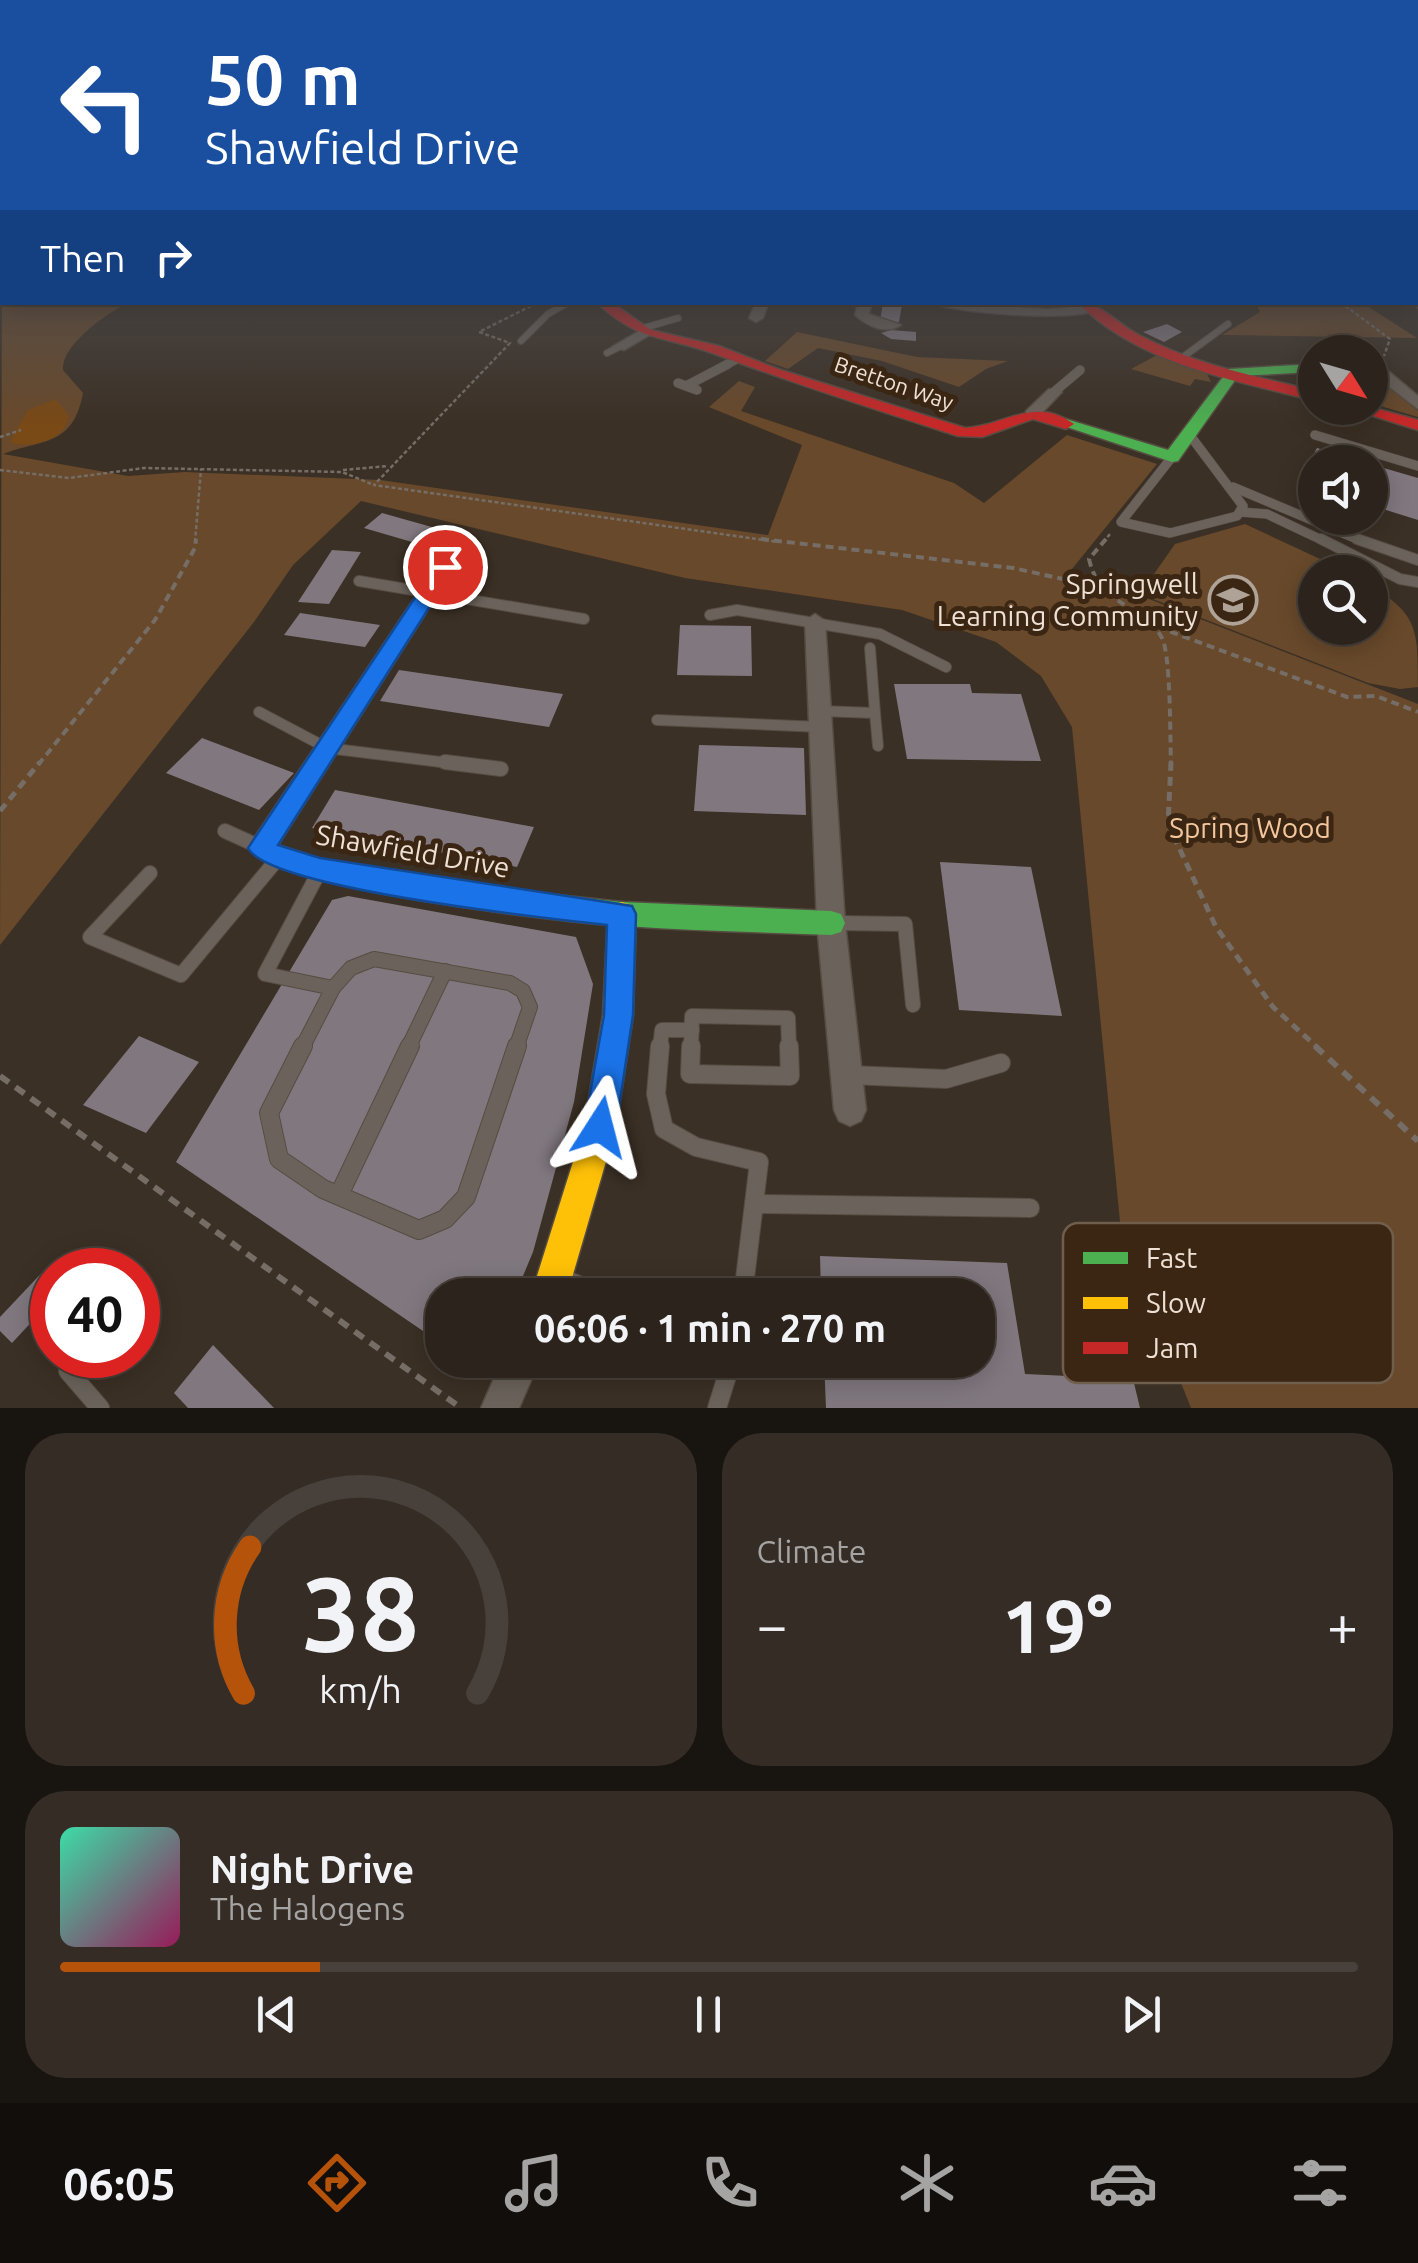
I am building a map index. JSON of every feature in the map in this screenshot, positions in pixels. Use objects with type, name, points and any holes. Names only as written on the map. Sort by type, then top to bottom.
[{"type":"street","name":"Bretton Way","points":[[606,305],[643,331],[964,433],[982,432],[1032,414],[1054,392]]},
{"type":"street","points":[[756,318],[762,305]]},
{"type":"street","points":[[864,305],[862,315],[876,324],[894,326]]},
{"type":"street","points":[[970,305],[1051,312],[1086,306],[1112,328],[1148,346],[1298,391]]},
{"type":"street","points":[[613,350],[643,331]]},
{"type":"street","points":[[1234,372],[1298,369]]},
{"type":"street","points":[[1032,414],[1172,458],[1234,372]]},
{"type":"street","points":[[1388,380],[1418,404]]},
{"type":"street","points":[[1388,417],[1418,426]]},
{"type":"street","name":"Shawfield Drive","points":[[445,567],[327,748],[270,853],[320,870],[502,901],[622,914],[831,923]]},
{"type":"street","points":[[816,621],[831,923],[850,1110]]},
{"type":"street","points":[[555,1278],[600,1127],[618,1015],[622,914]]},
{"type":"street","points":[[500,1408],[513,1378]]},
{"type":"lane","points":[[521,341],[548,314],[564,305]]},
{"type":"lane","points":[[643,331],[678,318]]},
{"type":"lane","points":[[1183,357],[1228,324]]},
{"type":"lane","points":[[697,390],[682,384],[739,359]]},
{"type":"lane","name":"Bretton Way","points":[[1054,392],[1080,370]]},
{"type":"lane","points":[[1172,458],[1121,522],[1170,533],[1237,516],[1243,506],[1189,434]]},
{"type":"lane","points":[[1315,435],[1418,466]]},
{"type":"lane","points":[[1229,485],[1338,533],[1418,560]]},
{"type":"lane","points":[[1240,512],[1267,514],[1400,579],[1418,582]]},
{"type":"lane","points":[[359,582],[584,619]]},
{"type":"lane","points":[[710,615],[737,610],[880,634],[946,667]]},
{"type":"lane","points":[[870,648],[878,746]]},
{"type":"lane","points":[[259,712],[327,748],[501,768]]},
{"type":"lane","points":[[657,720],[820,719],[875,713]]},
{"type":"lane","points":[[150,872],[90,936],[180,975],[270,853],[225,830]]},
{"type":"lane","points":[[320,870],[265,974],[333,988]]},
{"type":"lane","points":[[831,923],[905,924],[913,1005]]},
{"type":"lane","points":[[374,959],[510,983],[523,991],[530,1007],[466,1197],[444,1219],[419,1230],[297,1176],[279,1158],[270,1134],[269,1113],[333,988],[351,968],[374,959]]},
{"type":"lane","points":[[339,1195],[445,971]]},
{"type":"lane","points":[[692,1016],[788,1018],[790,1076],[690,1074],[692,1030],[692,1016]]},
{"type":"lane","points":[[692,1030],[662,1030],[654,1103],[658,1120],[678,1142],[759,1162],[745,1278]]},
{"type":"lane","points":[[846,1075],[946,1079],[1001,1062]]},
{"type":"lane","points":[[754,1204],[1030,1208]]},
{"type":"lane","points":[[74,1378],[100,1408]]},
{"type":"lane","points":[[716,1408],[726,1378]]},
{"type":"path","points":[[374,485],[510,343],[480,332],[532,305]]},
{"type":"path","points":[[1344,305],[1386,335]]},
{"type":"path","points":[[0,437],[21,430]]},
{"type":"path","points":[[299,471],[368,471],[396,461]]},
{"type":"path","points":[[0,470],[70,478],[144,468],[342,472],[374,485],[779,542],[1013,568],[1099,587]]},
{"type":"path","points":[[0,811],[154,620],[195,548],[200,469]]},
{"type":"path","points":[[1121,522],[1089,559],[1091,578],[1112,600],[1158,627],[1346,698],[1376,696],[1418,712]]},
{"type":"path","points":[[1158,627],[1165,642],[1171,762],[1168,824],[1216,926],[1273,1007],[1418,1141]]},
{"type":"path","points":[[0,1076],[461,1408]]},
{"type":"green space","name":"Spring Wood","points":[[2,305],[125,305],[77,340],[64,360],[63,370],[83,393],[72,423],[54,438],[3,454],[128,476],[185,472],[380,480],[768,535],[802,445],[709,407],[739,381],[755,387],[741,411],[954,483],[984,503],[1067,435],[1157,464],[1072,569],[1418,704],[1418,1408],[1191,1408],[1181,1383],[1393,1383],[1393,1223],[1120,1223],[1072,727],[1041,676],[996,642],[902,610],[685,578],[361,501],[293,565],[254,622],[0,945]]},
{"type":"green space","points":[[1257,305],[1366,305],[1417,338],[1388,335],[1222,335],[1260,312]]},
{"type":"green space","points":[[797,332],[917,357],[1008,361],[986,369],[959,387],[882,361],[818,348],[788,369],[765,361]]},
{"type":"green space","points":[[1157,355],[1206,372],[1211,382],[1195,379],[1190,386],[1131,369]]},
{"type":"green space","points":[[1388,387],[1418,411],[1418,417],[1388,408]]},
{"type":"green space","points":[[1245,524],[1312,555],[1298,555],[1298,645],[1388,645],[1388,598],[1412,625],[1418,687],[1400,689],[1368,683],[1140,594],[1175,544]]},
{"type":"shaded area","points":[[55,399],[68,414],[67,423],[56,436],[27,445],[10,442],[28,410]]},
{"type":"building","points":[[883,305],[902,305],[899,322],[880,321]]},
{"type":"building","points":[[1167,324],[1182,332],[1164,342],[1143,332]]},
{"type":"building","points":[[916,332],[916,341],[891,339],[881,333]]},
{"type":"building","points":[[1388,469],[1418,478],[1418,520],[1388,511]]},
{"type":"building","points":[[382,513],[446,531],[429,547],[364,528]]},
{"type":"building","points":[[332,550],[361,552],[329,604],[298,602]]},
{"type":"building","points":[[300,613],[380,625],[365,647],[284,635]]},
{"type":"building","points":[[680,625],[751,626],[752,676],[677,675]]},
{"type":"building","points":[[399,670],[563,694],[549,727],[380,701]]},
{"type":"building","points":[[894,684],[970,684],[972,693],[1021,694],[1041,761],[907,759]]},
{"type":"building","points":[[202,738],[294,773],[259,810],[166,773]]},
{"type":"building","points":[[699,745],[804,748],[806,815],[694,811]]},
{"type":"building","points":[[335,790],[534,827],[517,867],[312,828]]},
{"type":"building","points":[[940,862],[1031,867],[1062,1016],[959,1010]]},
{"type":"building","points":[[348,896],[576,937],[593,984],[574,1102],[533,1252],[522,1278],[425,1278],[425,1332],[176,1162],[332,900]]},
{"type":"building","points":[[139,1036],[199,1062],[146,1133],[83,1105]]},
{"type":"building","points":[[820,1256],[1007,1263],[1025,1374],[1063,1376],[1063,1383],[1134,1383],[1140,1408],[826,1408],[825,1378],[995,1378],[995,1278],[821,1278]]},
{"type":"building","points":[[30,1285],[30,1324],[12,1343],[0,1331],[0,1317]]},
{"type":"building","points":[[213,1345],[274,1408],[188,1408],[174,1393]]},
{"type":"traffic: fast","points":[[1066,424],[1172,457],[1234,372],[1298,369]]},
{"type":"traffic: fast","points":[[445,567],[262,848],[278,858],[320,870],[502,901],[622,914],[831,923]]},
{"type":"traffic: slow","points":[[554,1278],[600,1127],[618,1015],[622,914]]},
{"type":"traffic: jam","points":[[606,305],[646,333],[714,349],[773,372],[964,433],[982,432],[1032,414],[1066,424]]},
{"type":"traffic: jam","points":[[1087,305],[1107,322],[1162,351],[1298,392]]},
{"type":"traffic: jam","points":[[1388,417],[1418,425]]},
{"type":"place","name":"Springwell Learning Community","points":[[1233,600]]},
{"type":"route","points":[[445,567],[262,848],[278,858],[320,870],[502,901],[622,914],[618,1015],[600,1127]]}]
